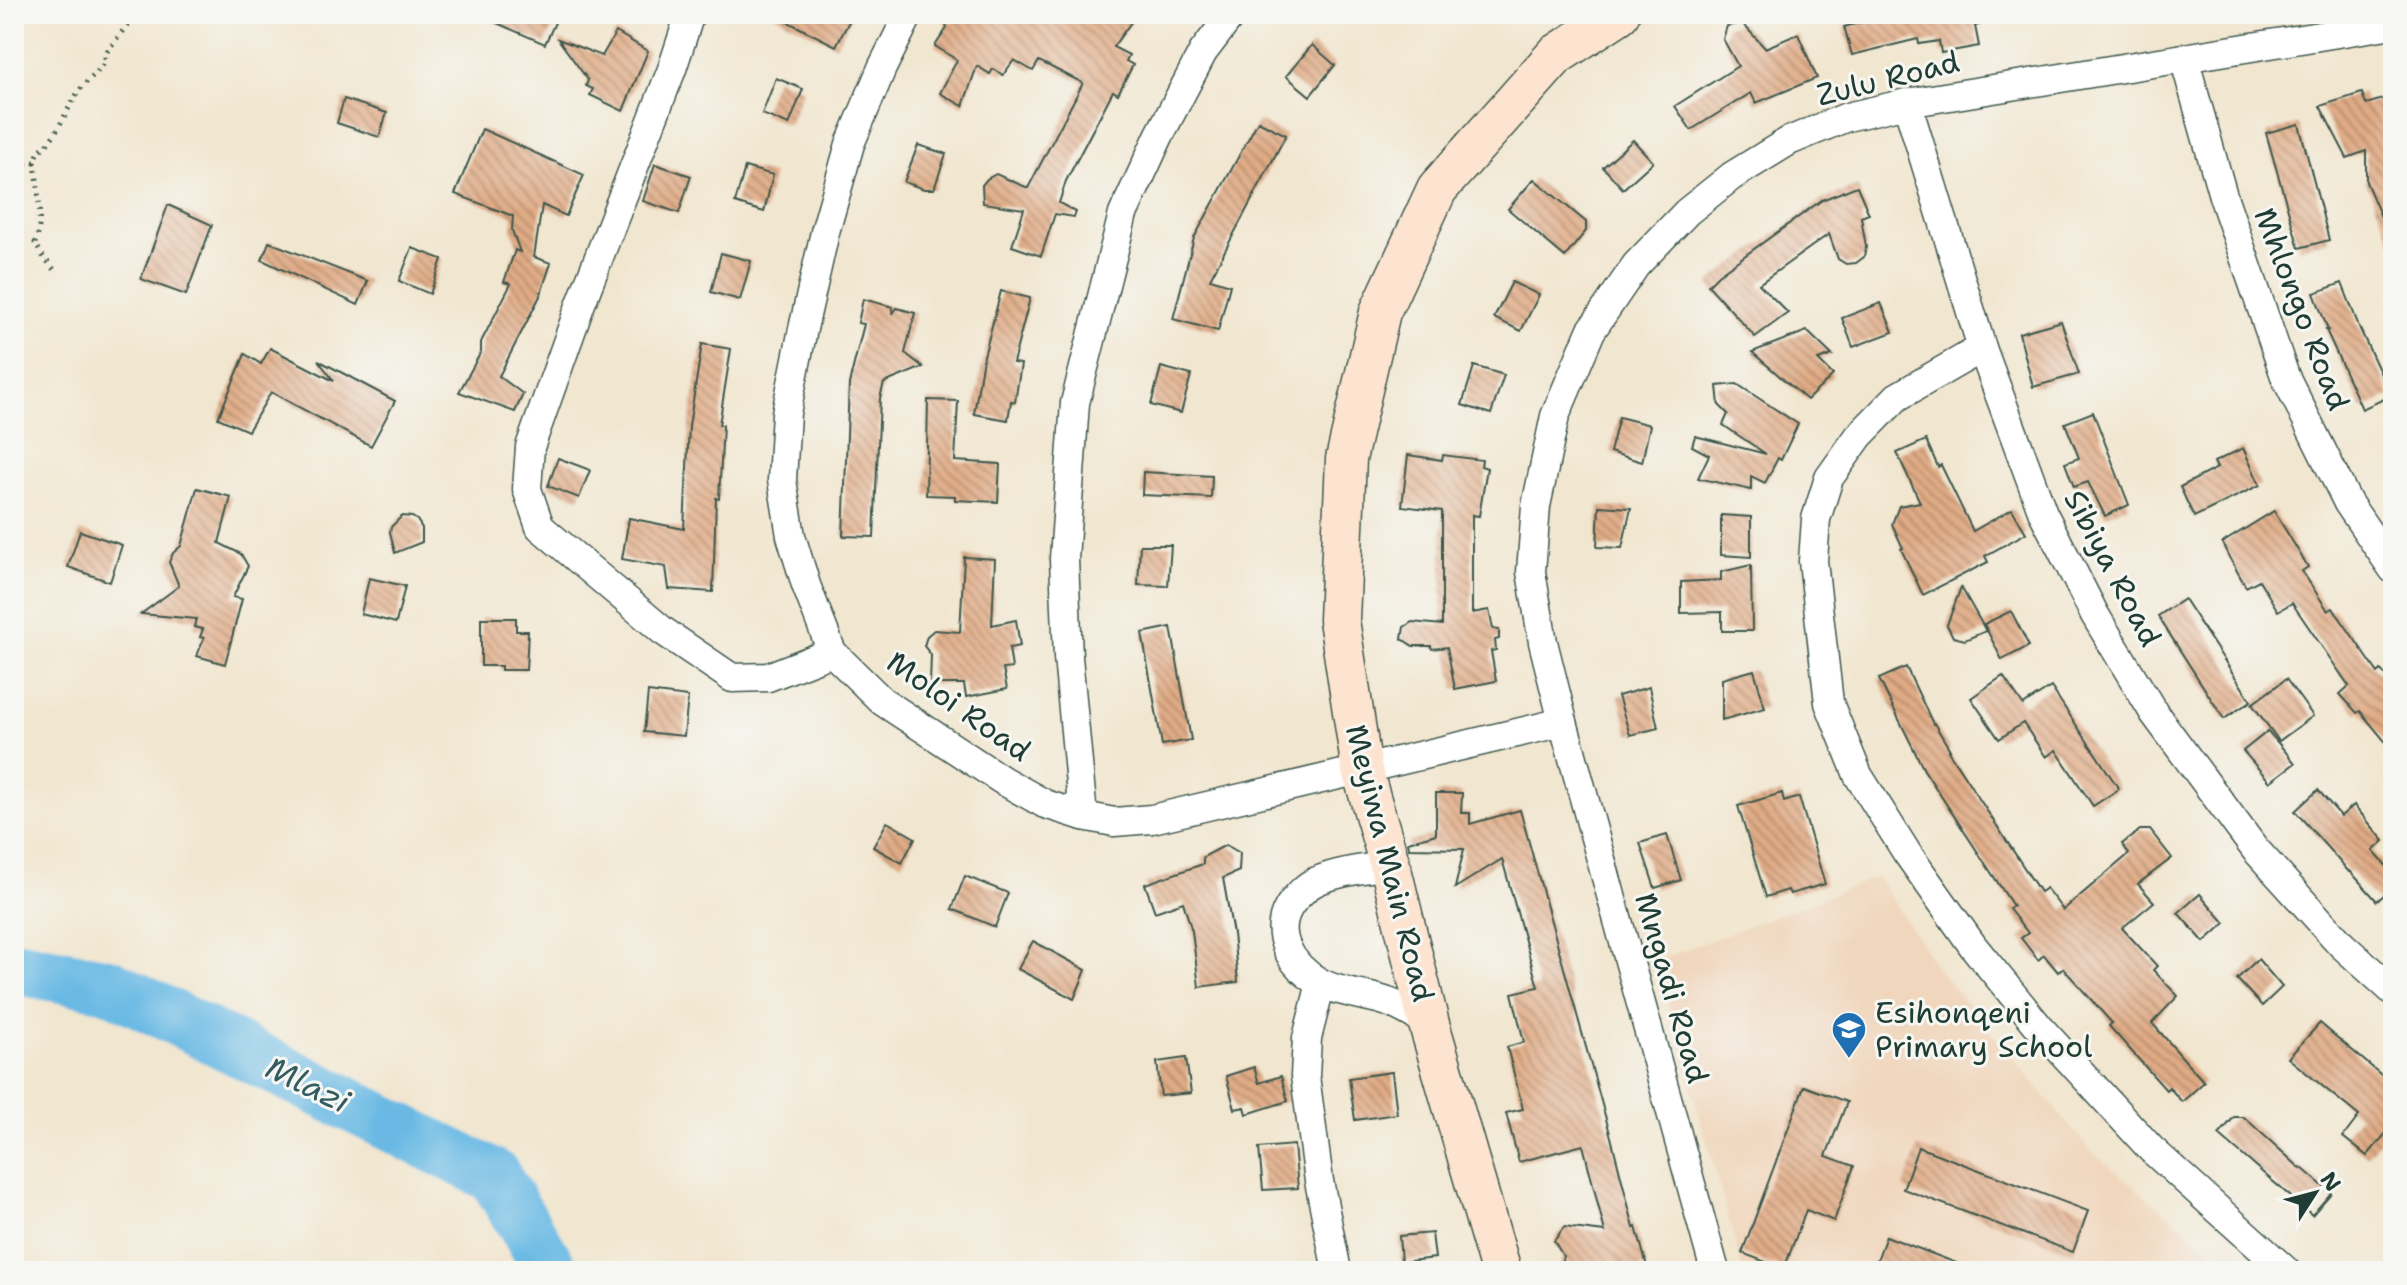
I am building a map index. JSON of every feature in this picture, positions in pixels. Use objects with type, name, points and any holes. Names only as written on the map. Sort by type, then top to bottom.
[{"type":"street","points":[[690,14],[530,447],[527,489],[540,527],[663,631],[732,678],[768,677],[832,652]]},
{"type":"street","name":"Moloi Road","points":[[909,14],[850,144],[825,232],[786,413],[782,480],[791,536],[832,652],[882,701],[1002,780],[1045,804],[1114,822],[1152,819],[1563,722]]},
{"type":"street","points":[[1083,816],[1068,657],[1064,559],[1075,403],[1123,214],[1203,52],[1232,14]]},
{"type":"street","name":"Meyiwa Main Road","points":[[1501,1271],[1429,1024],[1390,865],[1362,770],[1339,620],[1346,459],[1380,312],[1437,189],[1556,55],[1619,14]]},
{"type":"street","name":"Zulu Road","points":[[1563,722],[1543,642],[1531,572],[1535,519],[1555,416],[1591,331],[1636,265],[1687,212],[1732,176],[1789,141],[1847,117],[1907,103],[2393,24]]},
{"type":"street","name":"Mhlongo Road","points":[[2184,58],[2223,196],[2285,376],[2348,503],[2393,569]]},
{"type":"street","name":"Sibiya Road","points":[[1907,103],[1982,348],[2043,513],[2095,615],[2154,713],[2255,849],[2342,945],[2393,991]]},
{"type":"street","points":[[1982,348],[1897,397],[1859,436],[1829,478],[1816,519],[1813,561],[1829,703],[1858,775],[1907,853],[1973,946],[2040,1028],[2151,1149],[2286,1271]]},
{"type":"street","name":"Mngadi Road","points":[[1563,722],[1715,1271]]},
{"type":"street","points":[[1390,865],[1341,873],[1316,881],[1302,890],[1288,908],[1281,928],[1286,950],[1302,970],[1321,983],[1386,1001],[1429,1024]]},
{"type":"street","points":[[1321,983],[1307,1038],[1305,1076],[1319,1181],[1337,1271]]},
{"type":"path","points":[[57,273],[35,243],[39,215],[35,162],[39,150],[67,116],[78,93],[100,70],[105,54],[140,14]]},
{"type":"path","points":[[14,174],[23,164],[35,162]]},
{"type":"shaded area","name":"Esihonqeni Primary School","points":[[1877,877],[1937,968],[2091,1151],[2236,1271],[1743,1271],[1656,961]]},
{"type":"building","points":[[476,14],[559,14],[545,44]]},
{"type":"building","points":[[772,14],[853,14],[836,46]]},
{"type":"building","points":[[943,14],[1137,14],[1113,47],[1129,55],[1126,61],[1133,65],[1118,94],[1113,91],[1066,181],[1059,203],[1076,212],[1074,217],[1055,214],[1041,256],[1012,246],[1024,209],[983,203],[982,185],[996,174],[1028,188],[1083,83],[1039,61],[1033,71],[1014,60],[1003,75],[993,69],[990,74],[977,66],[963,106],[940,93],[957,60],[935,46],[947,28]]},
{"type":"building","points":[[1891,14],[1984,14],[1985,23],[1975,26],[1979,46],[1941,53],[1939,41],[1919,44],[1918,39],[1852,55],[1844,27]]},
{"type":"building","points":[[1742,23],[1765,48],[1798,34],[1817,78],[1756,103],[1751,93],[1691,130],[1675,106],[1738,66],[1723,39],[1727,26]]},
{"type":"building","points":[[616,32],[648,51],[623,111],[590,95],[593,89],[586,86],[588,80],[558,39],[602,56]]},
{"type":"building","points":[[1312,45],[1335,65],[1310,96],[1286,76]]},
{"type":"building","points":[[776,78],[803,89],[789,125],[762,114]]},
{"type":"building","points":[[2362,93],[2366,104],[2393,96],[2393,245],[2366,182],[2366,151],[2347,158],[2320,106]]},
{"type":"building","points":[[344,99],[387,113],[379,137],[337,123]]},
{"type":"building","points":[[1258,121],[1286,135],[1210,279],[1230,285],[1218,331],[1173,319],[1194,238]]},
{"type":"building","points":[[2299,124],[2329,240],[2299,248],[2266,133]]},
{"type":"building","points":[[482,129],[584,175],[566,216],[542,205],[534,257],[551,263],[540,296],[499,376],[523,394],[515,412],[459,392],[481,352],[481,342],[511,284],[504,282],[515,250],[520,252],[512,230],[513,216],[455,194]]},
{"type":"building","points":[[1633,140],[1653,162],[1623,189],[1603,167]]},
{"type":"building","points":[[918,145],[946,154],[934,189],[904,182]]},
{"type":"building","points":[[655,164],[691,176],[679,213],[643,201]]},
{"type":"building","points":[[745,167],[773,175],[764,212],[735,203]]},
{"type":"building","points":[[1534,179],[1586,222],[1586,231],[1565,257],[1508,209]]},
{"type":"building","points":[[1857,186],[1869,214],[1861,217],[1866,247],[1864,257],[1856,263],[1846,264],[1838,259],[1829,234],[1759,284],[1788,313],[1755,337],[1708,285],[1822,200]]},
{"type":"building","points":[[168,205],[212,225],[186,295],[141,279]]},
{"type":"building","points":[[269,242],[368,281],[358,305],[262,260]]},
{"type":"building","points":[[412,248],[442,259],[430,294],[399,281]]},
{"type":"building","points":[[721,253],[751,261],[740,300],[711,292]]},
{"type":"building","points":[[1512,282],[1539,295],[1521,331],[1494,318]]},
{"type":"building","points":[[2342,283],[2391,396],[2362,409],[2326,330],[2314,293]]},
{"type":"building","points":[[1001,291],[1030,298],[1013,363],[1021,364],[1015,402],[1011,401],[1008,420],[974,414],[982,364]]},
{"type":"building","points":[[863,299],[893,307],[893,313],[897,308],[915,313],[905,353],[923,367],[884,383],[880,398],[874,537],[843,536],[849,384],[864,324],[858,323]]},
{"type":"building","points":[[1881,303],[1893,332],[1853,347],[1842,318]]},
{"type":"building","points":[[2061,321],[2079,374],[2033,387],[2019,333]]},
{"type":"building","points":[[1807,331],[1832,355],[1818,360],[1833,375],[1807,400],[1752,352]]},
{"type":"building","points":[[702,344],[731,349],[719,425],[723,425],[719,499],[716,498],[713,592],[669,589],[666,567],[622,559],[629,518],[684,529],[689,426]]},
{"type":"building","points":[[270,348],[334,381],[318,360],[395,401],[371,446],[271,392],[248,431],[218,418],[245,354],[261,364]]},
{"type":"building","points":[[1474,366],[1504,375],[1491,414],[1462,405]]},
{"type":"building","points":[[1161,367],[1191,375],[1181,413],[1151,405]]},
{"type":"building","points":[[1737,384],[1798,424],[1781,460],[1778,458],[1765,483],[1751,476],[1751,490],[1698,478],[1709,455],[1692,446],[1695,436],[1766,454],[1723,425],[1728,414],[1719,405],[1717,386]]},
{"type":"building","points":[[928,400],[958,401],[955,461],[1000,464],[998,502],[926,495]]},
{"type":"building","points":[[2093,412],[2129,505],[2105,516],[2088,482],[2074,487],[2065,463],[2079,458],[2065,423]]},
{"type":"building","points":[[1619,417],[1650,425],[1642,462],[1610,452]]},
{"type":"building","points":[[1926,440],[1973,531],[2012,509],[2026,533],[1985,556],[1988,562],[1923,595],[1892,524],[1899,506],[1920,502],[1897,453]]},
{"type":"building","points":[[2243,448],[2260,485],[2194,517],[2180,487],[2217,468],[2214,462]]},
{"type":"building","points":[[1408,455],[1442,460],[1443,455],[1482,460],[1481,466],[1487,468],[1479,516],[1472,515],[1472,613],[1489,610],[1493,629],[1499,630],[1499,639],[1495,640],[1496,650],[1491,651],[1496,681],[1455,689],[1447,647],[1432,649],[1431,646],[1413,646],[1402,639],[1404,627],[1412,622],[1442,625],[1442,511],[1402,506]]},
{"type":"building","points":[[558,458],[590,470],[579,498],[548,486]]},
{"type":"building","points":[[1143,472],[1212,476],[1211,498],[1142,495]]},
{"type":"building","points":[[197,488],[231,497],[219,543],[241,554],[248,566],[233,597],[242,599],[225,664],[197,656],[204,638],[200,637],[203,629],[194,627],[196,619],[141,614],[179,586],[169,562],[181,546]]},
{"type":"building","points":[[1599,506],[1631,508],[1622,548],[1597,547]]},
{"type":"building","points":[[2274,511],[2308,567],[2302,571],[2328,611],[2333,608],[2378,673],[2381,670],[2393,685],[2393,751],[2360,711],[2357,713],[2340,694],[2349,686],[2292,603],[2278,611],[2259,580],[2246,587],[2222,543]]},
{"type":"building","points":[[1721,515],[1751,517],[1751,557],[1721,555]]},
{"type":"building","points":[[402,516],[417,520],[422,528],[422,542],[395,553],[390,532]]},
{"type":"building","points":[[80,531],[122,545],[110,582],[68,567]]},
{"type":"building","points":[[1140,545],[1171,545],[1168,586],[1138,585]]},
{"type":"building","points":[[964,557],[995,559],[992,625],[1016,620],[1020,646],[1009,648],[1012,668],[1003,669],[1007,689],[966,697],[964,684],[930,684],[931,655],[924,646],[927,636],[934,630],[960,632]]},
{"type":"building","points":[[1751,565],[1752,631],[1722,631],[1722,612],[1681,613],[1681,582],[1721,580],[1721,572]]},
{"type":"building","points":[[369,578],[405,586],[396,623],[361,614]]},
{"type":"building","points":[[1961,587],[1986,631],[1965,640],[1953,637],[1947,625]]},
{"type":"building","points":[[2184,599],[2251,701],[2224,719],[2158,616]]},
{"type":"building","points":[[2011,611],[2029,646],[2002,660],[1984,624]]},
{"type":"building","points":[[481,618],[516,618],[516,631],[528,631],[526,670],[481,666]]},
{"type":"building","points":[[1171,627],[1191,740],[1162,745],[1142,633]]},
{"type":"building","points":[[1906,667],[1948,751],[2040,892],[2046,888],[2063,910],[2129,854],[2122,844],[2140,830],[2150,830],[2172,858],[2138,884],[2154,902],[2122,928],[2157,966],[2153,970],[2178,996],[2152,1023],[2204,1082],[2182,1102],[2169,1087],[2166,1090],[2109,1026],[2112,1023],[2063,968],[2058,972],[2044,955],[2038,960],[2021,938],[2028,933],[2009,909],[2013,906],[1924,770],[1879,679]]},
{"type":"building","points":[[1754,670],[1765,708],[1722,720],[1722,679]]},
{"type":"building","points":[[2003,676],[2023,705],[2051,687],[2119,789],[2093,806],[2056,750],[2046,757],[2023,723],[1999,739],[1971,698]]},
{"type":"building","points":[[2286,679],[2313,716],[2279,741],[2252,704]]},
{"type":"building","points":[[1649,687],[1658,728],[1630,735],[1618,696]]},
{"type":"building","points":[[648,692],[688,697],[684,736],[644,732]]},
{"type":"building","points":[[2268,731],[2295,763],[2270,782],[2243,751]]},
{"type":"building","points":[[2318,790],[2341,816],[2354,805],[2384,841],[2373,851],[2393,873],[2393,887],[2377,901],[2295,811]]},
{"type":"building","points":[[1436,793],[1462,793],[1461,813],[1470,813],[1470,824],[1520,810],[1647,1266],[1627,1271],[1560,1271],[1563,1256],[1554,1241],[1564,1227],[1605,1232],[1583,1145],[1519,1162],[1506,1113],[1523,1109],[1507,1047],[1524,1042],[1512,993],[1538,987],[1502,859],[1455,888],[1464,849],[1409,848],[1408,842],[1436,834]]},
{"type":"building","points":[[1782,793],[1784,802],[1799,797],[1825,884],[1766,897],[1738,806]]},
{"type":"building","points":[[887,822],[915,838],[902,863],[873,847]]},
{"type":"building","points":[[1667,835],[1681,880],[1655,888],[1640,843]]},
{"type":"building","points":[[1226,845],[1240,853],[1239,871],[1223,878],[1238,982],[1199,987],[1192,931],[1183,902],[1155,912],[1145,884],[1203,864],[1203,857]]},
{"type":"building","points":[[965,876],[1008,893],[995,927],[952,909]]},
{"type":"building","points":[[2200,894],[2225,923],[2204,942],[2178,913]]},
{"type":"building","points":[[1033,941],[1086,970],[1074,999],[1018,969]]},
{"type":"building","points":[[2258,959],[2282,987],[2262,1006],[2237,979]]},
{"type":"building","points":[[2320,1023],[2393,1085],[2393,1125],[2367,1156],[2343,1137],[2359,1116],[2288,1058]]},
{"type":"building","points":[[1186,1058],[1191,1093],[1161,1096],[1157,1062]]},
{"type":"building","points":[[1254,1067],[1259,1083],[1281,1076],[1288,1101],[1247,1114],[1245,1107],[1235,1109],[1226,1076]]},
{"type":"building","points":[[1392,1072],[1397,1114],[1355,1120],[1349,1078]]},
{"type":"building","points":[[1804,1086],[1847,1102],[1826,1156],[1854,1166],[1834,1221],[1806,1210],[1784,1269],[1742,1253]]},
{"type":"building","points":[[2234,1117],[2244,1117],[2331,1193],[2312,1215],[2219,1135]]},
{"type":"building","points":[[1294,1145],[1298,1188],[1263,1190],[1259,1148]]},
{"type":"building","points":[[1918,1147],[2088,1211],[2073,1252],[1903,1189]]},
{"type":"building","points":[[1432,1233],[1435,1258],[1401,1262],[1399,1236]]},
{"type":"building","points":[[1886,1236],[1972,1269],[1873,1271]]},
{"type":"waterway","name":"Mlazi","points":[[14,967],[108,985],[494,1176],[552,1271]]},
{"type":"place","name":"Esihonqeni Primary School","points":[[1849,1060]]}]
